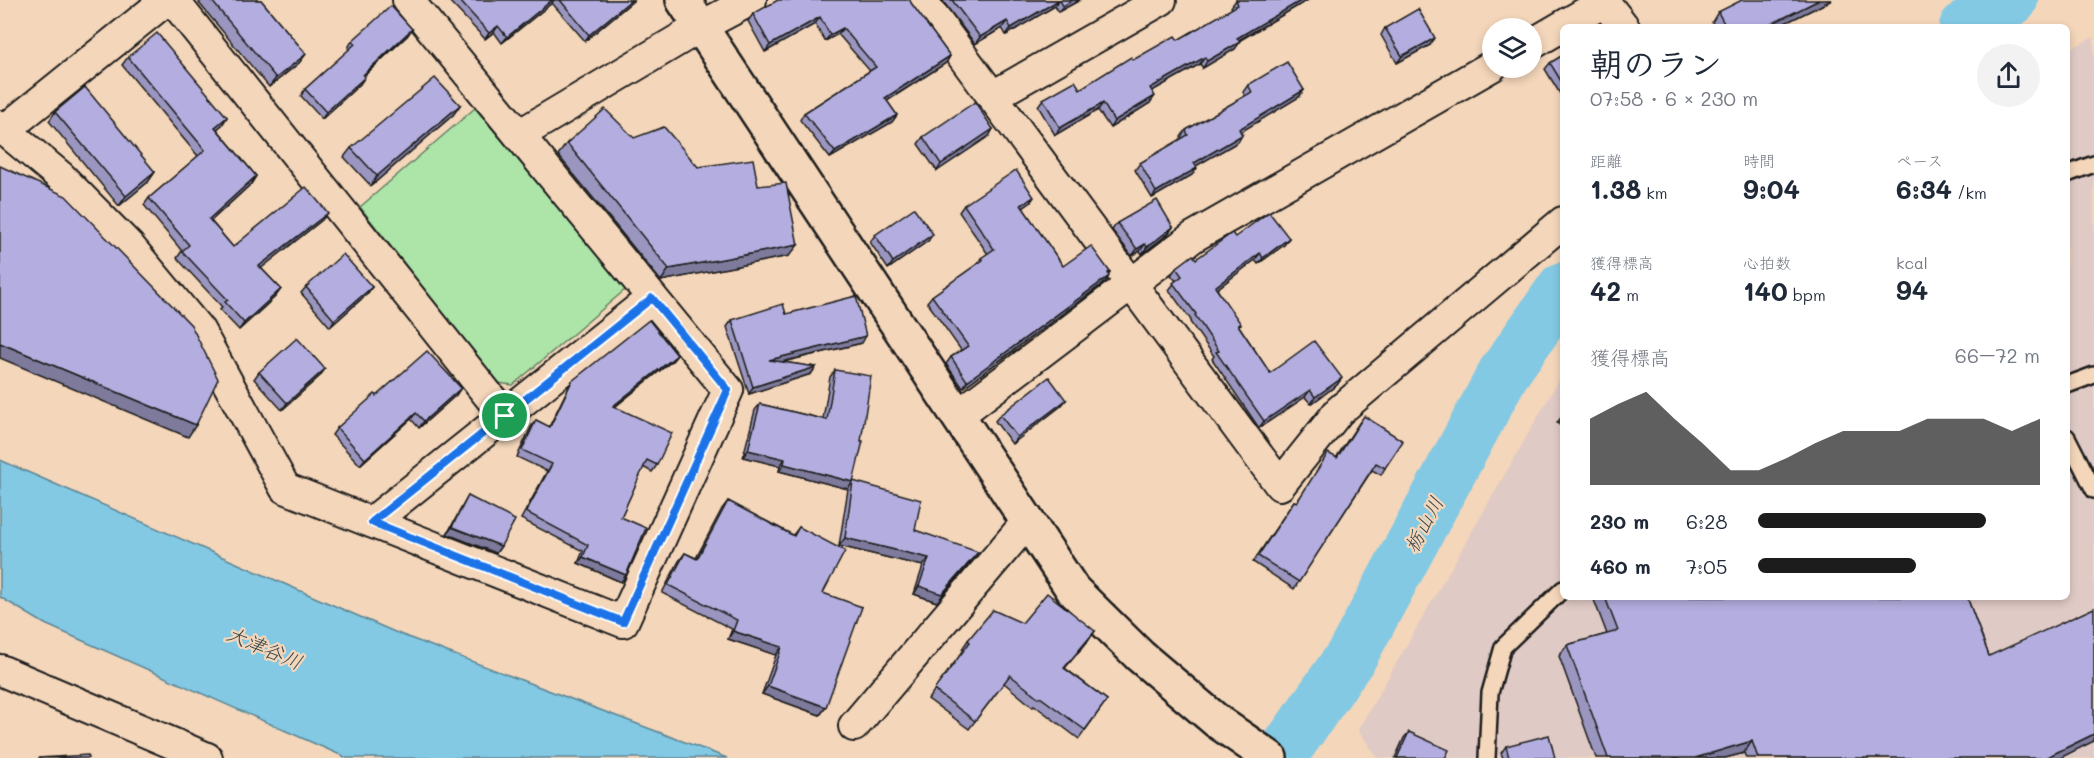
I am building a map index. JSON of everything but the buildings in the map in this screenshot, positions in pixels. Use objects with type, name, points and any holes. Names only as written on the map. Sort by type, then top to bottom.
[{"type":"street","points":[[166,0],[3,128],[60,176],[130,247],[199,330],[285,488],[623,622],[728,390],[408,0]]},
{"type":"street","points":[[173,0],[505,416]]},
{"type":"street","points":[[519,135],[691,13],[751,0]]},
{"type":"street","points":[[921,0],[1280,485],[1339,411],[1560,225]]},
{"type":"street","points":[[993,96],[1161,0]]},
{"type":"street","points":[[1565,24],[1604,1],[1622,24]]},
{"type":"street","points":[[691,13],[1073,590],[1140,656],[1218,722],[1270,758]]},
{"type":"street","points":[[1542,38],[1560,27]]},
{"type":"street","points":[[957,416],[1193,237],[1482,72]]},
{"type":"street","points":[[372,522],[652,298]]},
{"type":"street","points":[[854,726],[1027,522]]},
{"type":"street","points":[[0,670],[207,758]]},
{"type":"lane","points":[[2070,173],[2094,164]]},
{"type":"lane","points":[[2070,384],[2094,375]]},
{"type":"lane","points":[[2070,443],[2094,490]]},
{"type":"lane","points":[[1487,758],[1490,693],[1503,647],[1560,592]]},
{"type":"shaded area","points":[[2094,37],[2094,758],[1378,758],[1358,730],[1560,378],[1560,600],[2070,600],[2070,49]]},
{"type":"green space","points":[[475,108],[626,289],[513,385],[498,383],[360,207]]},
{"type":"water","name":"大津谷川","points":[[0,460],[397,633],[727,758],[347,758],[45,624],[0,597]]},
{"type":"waterway","name":"栃山川","points":[[1970,24],[2012,0]]},
{"type":"waterway","name":"栃山川","points":[[1280,758],[1352,655],[1503,374],[1560,292]]},
{"type":"route","points":[[652,298],[728,390],[623,622],[372,522],[505,416],[652,298]]}]
